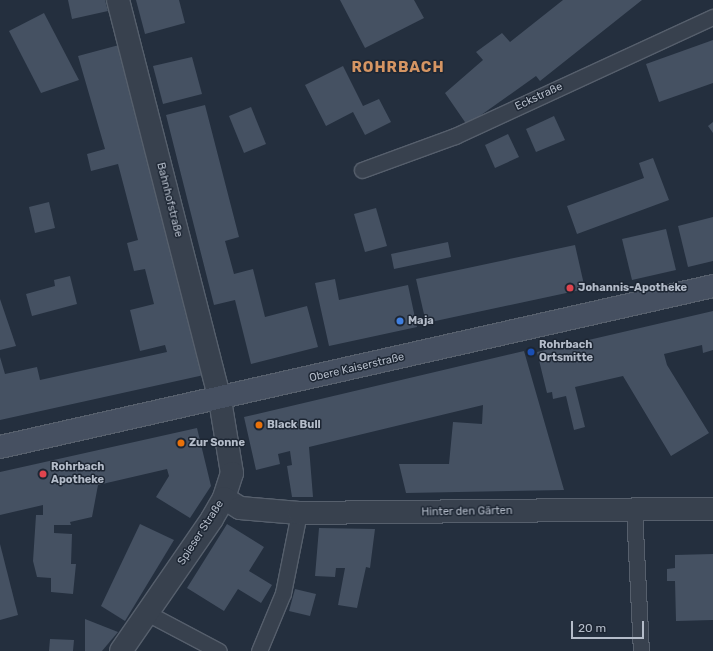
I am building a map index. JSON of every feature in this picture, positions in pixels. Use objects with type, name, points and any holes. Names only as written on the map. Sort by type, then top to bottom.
[{"type":"main road","name":"Obere Kaiserstraße","points":[[0,448],[220,400],[713,286]]},
{"type":"street","name":"Bahnhofstraße","points":[[118,0],[220,400]]},
{"type":"street","name":"Spieser Straße","points":[[121,651],[224,498],[232,473],[220,400]]},
{"type":"street","name":"Hinter den Gärten","points":[[224,498],[240,508],[299,513],[713,509]]},
{"type":"lane","name":"Eckstraße","points":[[362,170],[455,136],[713,17]]},
{"type":"lane","points":[[634,509],[641,651]]},
{"type":"lane","points":[[259,651],[283,593],[299,513]]},
{"type":"lane","points":[[147,613],[219,651]]},
{"type":"building","points":[[68,0],[105,0],[108,11],[72,19]]},
{"type":"building","points":[[136,0],[179,0],[185,23],[145,34]]},
{"type":"building","points":[[340,0],[414,0],[424,18],[365,48]]},
{"type":"building","points":[[563,0],[642,0],[540,81],[536,76],[467,125],[445,93],[483,60],[476,52],[502,33],[510,42]]},
{"type":"building","points":[[44,13],[79,80],[41,93],[9,31]]},
{"type":"building","points":[[713,40],[713,83],[659,102],[646,64]]},
{"type":"building","points":[[119,45],[204,375],[0,420],[0,357],[5,374],[37,367],[40,380],[167,352],[165,345],[140,351],[130,310],[154,304],[145,269],[134,271],[127,243],[138,240],[118,164],[91,171],[87,154],[105,149],[78,56]]},
{"type":"building","points":[[192,57],[202,94],[163,104],[153,66]]},
{"type":"building","points":[[343,66],[363,106],[379,99],[391,122],[365,135],[353,112],[326,126],[305,85]]},
{"type":"building","points":[[205,105],[239,237],[225,241],[234,274],[253,269],[265,317],[307,306],[318,347],[251,364],[235,300],[214,305],[166,115]]},
{"type":"building","points":[[251,107],[266,144],[244,153],[229,116]]},
{"type":"building","points":[[554,116],[565,140],[536,152],[526,129]]},
{"type":"building","points":[[713,122],[713,133],[708,126]]},
{"type":"building","points":[[508,134],[519,157],[495,168],[485,145]]},
{"type":"building","points":[[653,158],[669,200],[577,234],[567,206],[644,178],[639,163]]},
{"type":"building","points":[[49,202],[55,228],[35,233],[29,207]]},
{"type":"building","points":[[376,208],[387,246],[365,252],[354,214]]},
{"type":"building","points":[[713,217],[713,261],[688,267],[678,226]]},
{"type":"building","points":[[666,229],[676,270],[632,280],[622,239]]},
{"type":"building","points":[[448,242],[451,257],[394,269],[391,254]]},
{"type":"building","points":[[575,245],[585,289],[426,323],[416,279]]},
{"type":"building","points":[[70,276],[77,304],[32,316],[26,294],[55,286],[54,280]]},
{"type":"building","points":[[335,279],[339,300],[408,285],[417,327],[329,346],[315,283]]},
{"type":"building","points":[[0,299],[16,346],[0,350]]},
{"type":"building","points":[[713,311],[713,350],[703,353],[702,345],[664,354],[667,365],[709,433],[671,456],[623,376],[575,387],[585,427],[574,430],[566,396],[553,399],[552,392],[547,393],[537,352]]},
{"type":"building","points":[[524,351],[564,490],[406,493],[399,464],[449,464],[453,422],[482,424],[483,405],[309,447],[313,497],[292,497],[287,466],[292,465],[290,451],[278,454],[280,464],[256,470],[244,417]]},
{"type":"building","points":[[197,428],[211,486],[190,518],[156,497],[169,476],[167,469],[98,485],[92,517],[70,522],[71,525],[54,525],[54,533],[72,534],[71,564],[76,564],[73,594],[51,592],[51,578],[37,577],[33,561],[36,515],[43,515],[43,505],[0,515],[0,472]]},
{"type":"building","points":[[140,524],[174,540],[125,621],[101,606]]},
{"type":"building","points":[[227,524],[264,547],[249,571],[272,585],[261,603],[238,589],[224,611],[187,588]]},
{"type":"building","points":[[319,528],[375,529],[370,568],[366,567],[357,608],[338,605],[345,568],[336,568],[335,577],[315,576]]},
{"type":"building","points":[[0,544],[18,615],[0,620]]},
{"type":"building","points":[[713,554],[713,620],[676,621],[675,581],[667,581],[667,569],[675,568],[675,555]]},
{"type":"building","points":[[295,589],[316,594],[310,616],[289,611]]},
{"type":"building","points":[[85,619],[118,632],[102,651],[85,651]]},
{"type":"building","points":[[50,639],[74,640],[73,651],[49,651]]},
{"type":"place","name":"Johannis-Apotheke","points":[[570,288]]},
{"type":"place","name":"Maja","points":[[400,321]]},
{"type":"place","name":"Rohrbach Ortsmitte","points":[[531,352]]},
{"type":"place","name":"Black Bull","points":[[259,425]]},
{"type":"place","name":"Zur Sonne","points":[[181,443]]},
{"type":"place","name":"Rohrbach Apotheke","points":[[43,474]]},
{"type":"district","name":"ROHRBACH","points":[[398,68]]}]
